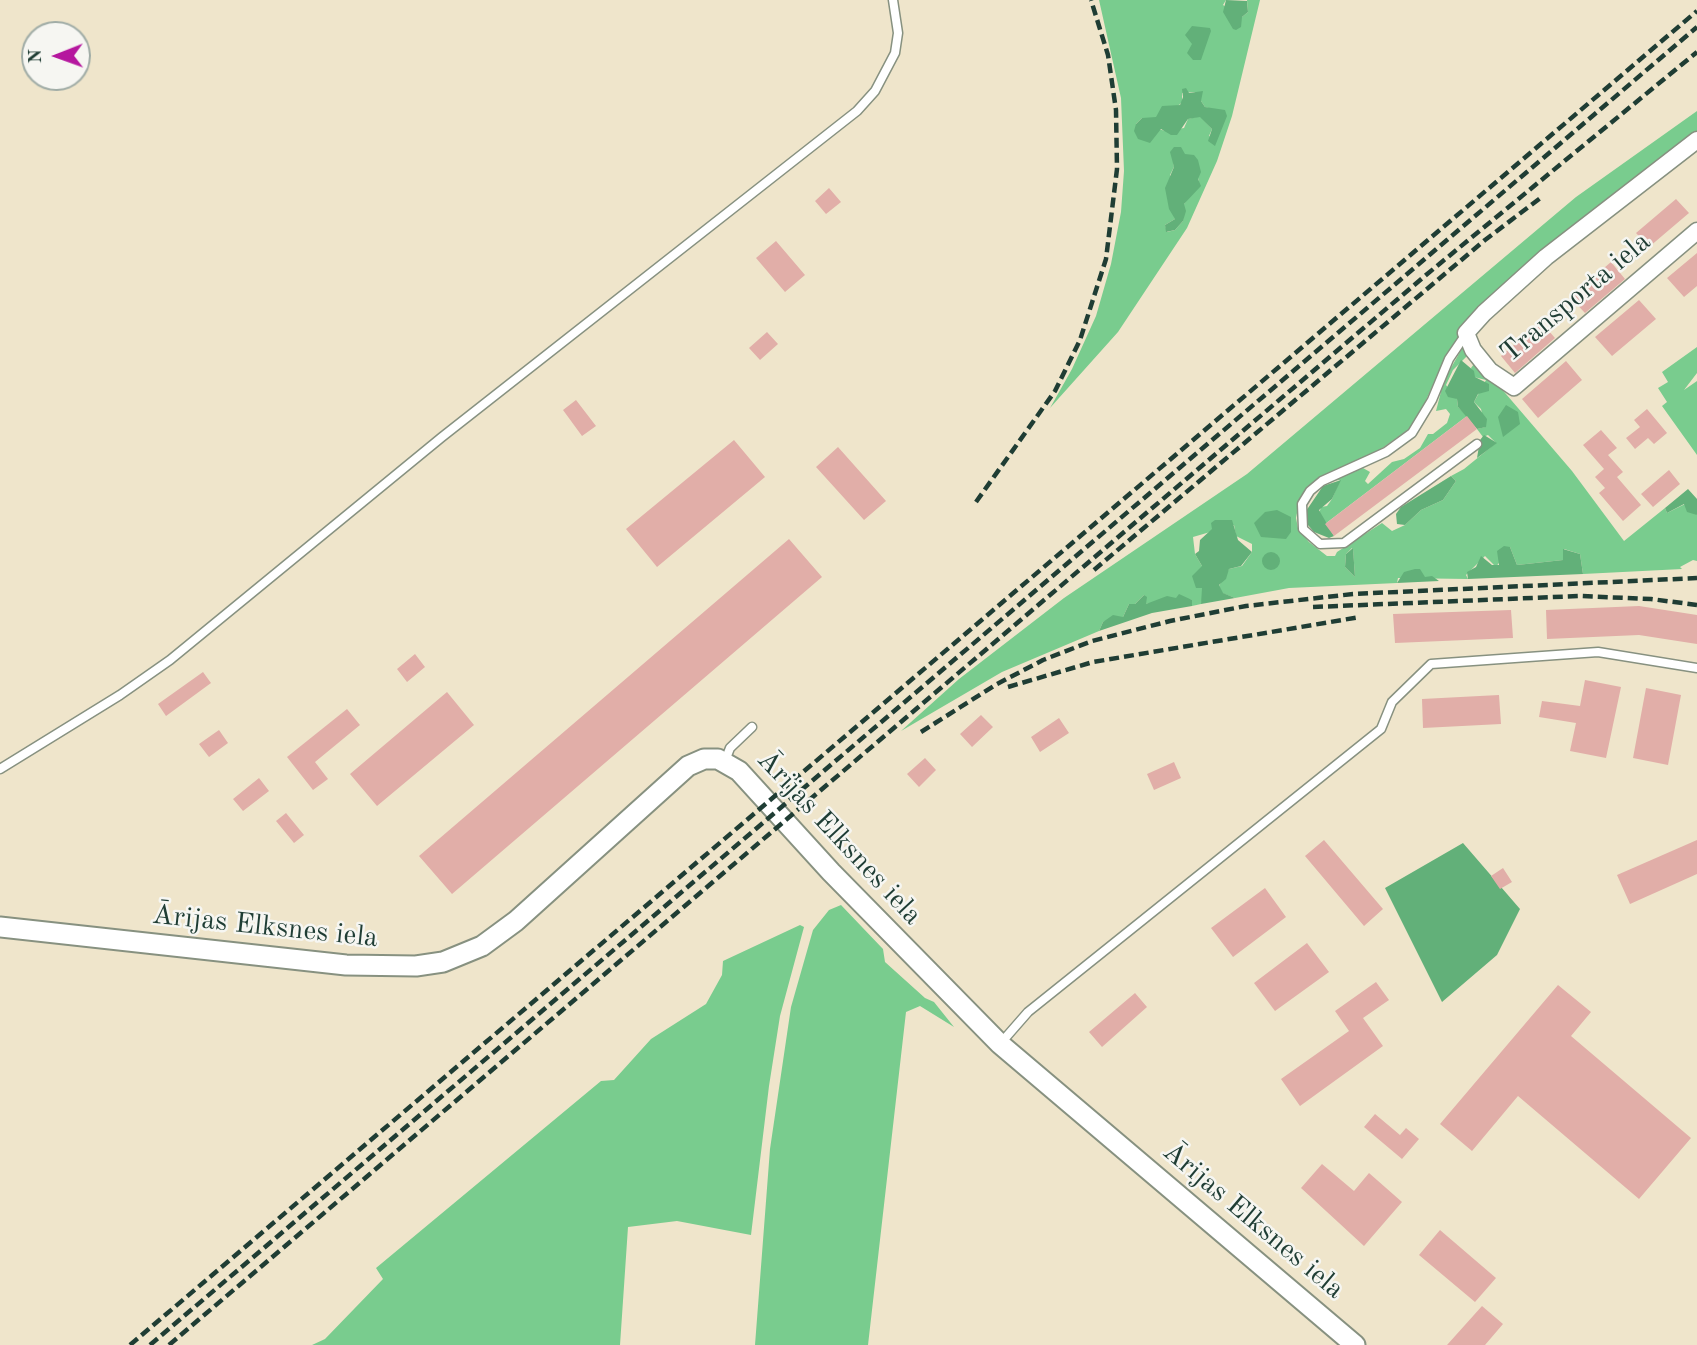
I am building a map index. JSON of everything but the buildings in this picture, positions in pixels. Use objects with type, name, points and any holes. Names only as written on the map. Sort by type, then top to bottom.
[{"type":"street","name":"Transporta iela","points":[[1697,140],[1546,257],[1466,333],[1482,363],[1514,387],[1697,232]]},
{"type":"street","name":"Ārijas Elksnes iela","points":[[0,928],[346,965],[386,967],[443,962],[482,946],[516,922],[688,766],[704,759],[725,761],[746,779],[831,872],[1000,1044],[1355,1345]]},
{"type":"lane","points":[[0,769],[170,660],[442,437],[857,111],[875,92],[895,53],[898,33],[893,0]]},
{"type":"lane","name":"Transporta iela","points":[[1466,333],[1449,359],[1432,400],[1412,433],[1386,453],[1322,481],[1310,491],[1302,504],[1303,529],[1308,537],[1320,544],[1344,543],[1477,444]]},
{"type":"lane","points":[[1000,1044],[1028,1012],[1381,729],[1392,702],[1431,664],[1598,652],[1697,668]]},
{"type":"lane","points":[[725,761],[730,748],[751,727]]},
{"type":"green space","points":[[1099,0],[1226,0],[1223,5],[1242,17],[1248,12],[1247,0],[1260,0],[1232,116],[1217,161],[1187,228],[1118,332],[1050,408],[1072,369],[1096,316],[1111,264],[1121,212],[1124,171],[1121,98]],"holes":[[[1195,92],[1205,107],[1219,111],[1216,140],[1209,136],[1212,129],[1200,116],[1188,119],[1184,128],[1166,131],[1136,124],[1142,118],[1156,118],[1179,105],[1182,102],[1182,93]],[[1173,160],[1198,178],[1199,183],[1184,204],[1183,221],[1175,230],[1167,232],[1165,225],[1175,219],[1170,175],[1174,167]]]},
{"type":"green space","points":[[1226,0],[1247,1],[1248,12],[1242,17],[1241,27],[1236,30],[1223,12]]},
{"type":"green space","points":[[1192,26],[1210,28],[1211,31],[1201,60],[1193,60],[1187,53],[1192,44],[1185,35]]},
{"type":"green space","points":[[1186,88],[1189,93],[1203,91],[1201,101],[1205,107],[1225,110],[1227,116],[1215,146],[1208,141],[1212,129],[1200,117],[1188,119],[1177,135],[1171,135],[1161,129],[1150,143],[1138,139],[1134,131],[1136,124],[1142,118],[1156,117],[1162,106],[1180,105],[1182,89]]},
{"type":"green space","points":[[1697,111],[1697,134],[1469,324],[1444,360],[1419,416],[1409,429],[1374,454],[1316,481],[1300,498],[1296,518],[1298,528],[1309,542],[1327,556],[1335,556],[1337,552],[1382,523],[1392,531],[1405,525],[1421,510],[1443,500],[1456,481],[1451,476],[1496,443],[1488,435],[1483,437],[1477,429],[1485,427],[1481,409],[1474,402],[1486,380],[1474,377],[1471,368],[1474,364],[1467,356],[1453,370],[1446,385],[1457,399],[1458,407],[1467,416],[1325,524],[1319,514],[1321,507],[1327,506],[1332,499],[1340,480],[1331,481],[1363,468],[1370,472],[1365,481],[1368,484],[1392,462],[1404,459],[1420,448],[1428,434],[1433,434],[1447,423],[1450,414],[1446,409],[1436,411],[1444,380],[1464,345],[1572,471],[1624,541],[1665,508],[1667,513],[1685,504],[1697,515],[1697,561],[1693,560],[1680,567],[1682,569],[1583,574],[1580,554],[1564,549],[1563,560],[1517,565],[1510,547],[1496,567],[1485,556],[1466,575],[1468,579],[1398,578],[1397,583],[1289,588],[1235,598],[1222,593],[1219,586],[1229,569],[1242,566],[1252,552],[1252,544],[1236,536],[1234,525],[1193,537],[1195,554],[1202,566],[1204,593],[1201,604],[1192,606],[1192,600],[1176,598],[1146,604],[1144,595],[1135,604],[1129,604],[1123,617],[1103,622],[1099,631],[1002,672],[901,731],[959,679],[1064,598],[1247,474],[1576,197]],"holes":[[[1353,549],[1355,577],[1345,567],[1346,554]]]},
{"type":"green space","points":[[1174,147],[1181,147],[1185,154],[1194,155],[1198,160],[1201,172],[1198,179],[1201,186],[1184,204],[1186,211],[1183,221],[1175,230],[1166,232],[1165,225],[1175,219],[1169,209],[1165,188],[1174,167],[1170,152]]},
{"type":"green space","points":[[1697,347],[1697,373],[1684,390],[1697,381],[1697,455],[1662,406],[1667,402],[1658,388],[1668,382],[1662,372]]},
{"type":"green space","points":[[1461,360],[1474,371],[1475,377],[1489,384],[1489,391],[1478,394],[1474,402],[1487,419],[1486,427],[1477,429],[1458,407],[1457,399],[1448,397],[1445,391]]},
{"type":"green space","points":[[1506,405],[1518,412],[1520,424],[1503,437],[1498,417]]},
{"type":"green space","points":[[1484,435],[1497,443],[1477,458],[1480,440]]},
{"type":"green space","points":[[1451,476],[1456,481],[1443,500],[1421,510],[1405,525],[1397,524],[1396,514],[1401,507]]},
{"type":"green space","points":[[1341,480],[1332,499],[1319,510],[1334,536],[1329,538],[1314,532],[1308,525],[1306,511],[1323,486]]},
{"type":"green space","points":[[1688,489],[1697,499],[1697,515],[1687,512],[1684,504],[1667,513],[1665,508]]},
{"type":"green space","points":[[1277,510],[1291,517],[1291,532],[1286,539],[1261,537],[1254,523],[1265,512]]},
{"type":"green space","points":[[1215,520],[1232,520],[1238,540],[1252,552],[1241,566],[1229,569],[1226,579],[1219,585],[1223,593],[1235,598],[1201,604],[1202,588],[1196,588],[1192,576],[1202,566],[1195,554],[1199,551],[1200,540],[1212,529],[1211,523]]},
{"type":"green space","points":[[1504,546],[1510,547],[1517,565],[1563,560],[1563,549],[1580,554],[1583,574],[1468,579],[1467,572],[1476,567],[1481,556],[1492,565],[1499,565],[1497,551]]},
{"type":"green space","points":[[1353,548],[1355,577],[1345,567],[1346,554]]},
{"type":"green space","points":[[1271,552],[1278,554],[1278,568],[1271,570],[1264,568],[1262,561],[1264,554]]},
{"type":"green space","points":[[1420,569],[1425,577],[1432,576],[1439,581],[1397,583],[1404,572]]},
{"type":"green space","points":[[1179,594],[1192,600],[1192,606],[1152,613],[1099,631],[1103,622],[1113,615],[1123,617],[1129,604],[1135,604],[1144,595],[1147,597],[1146,604],[1167,596],[1176,598]]},
{"type":"green space","points":[[1463,843],[1520,909],[1497,955],[1442,1002],[1385,888]]},
{"type":"green space","points":[[841,905],[883,949],[885,962],[925,998],[934,1002],[954,1027],[920,1006],[906,1012],[868,1345],[755,1345],[770,1149],[791,1007],[813,930],[829,910]]},
{"type":"green space","points":[[800,925],[804,927],[780,1016],[751,1235],[677,1221],[628,1227],[620,1345],[312,1345],[325,1339],[383,1279],[376,1268],[601,1081],[614,1080],[651,1039],[706,1004],[722,975],[723,961]]},
{"type":"railway","points":[[976,502],[1055,391],[1080,340],[1106,259],[1117,169],[1116,110],[1108,55],[1091,0]]},
{"type":"railway","points":[[130,1345],[1697,11]]},
{"type":"railway","points":[[150,1345],[1697,27]]},
{"type":"railway","points":[[169,1345],[1426,275],[1697,52]]},
{"type":"railway","points":[[1094,570],[1485,240],[1543,196]]},
{"type":"railway","points":[[921,732],[997,684],[1043,660],[1092,641],[1170,621],[1246,606],[1353,594],[1697,578]]},
{"type":"railway","points":[[1313,607],[1580,596],[1651,599],[1697,605]]},
{"type":"railway","points":[[1008,687],[1093,662],[1360,617]]}]
